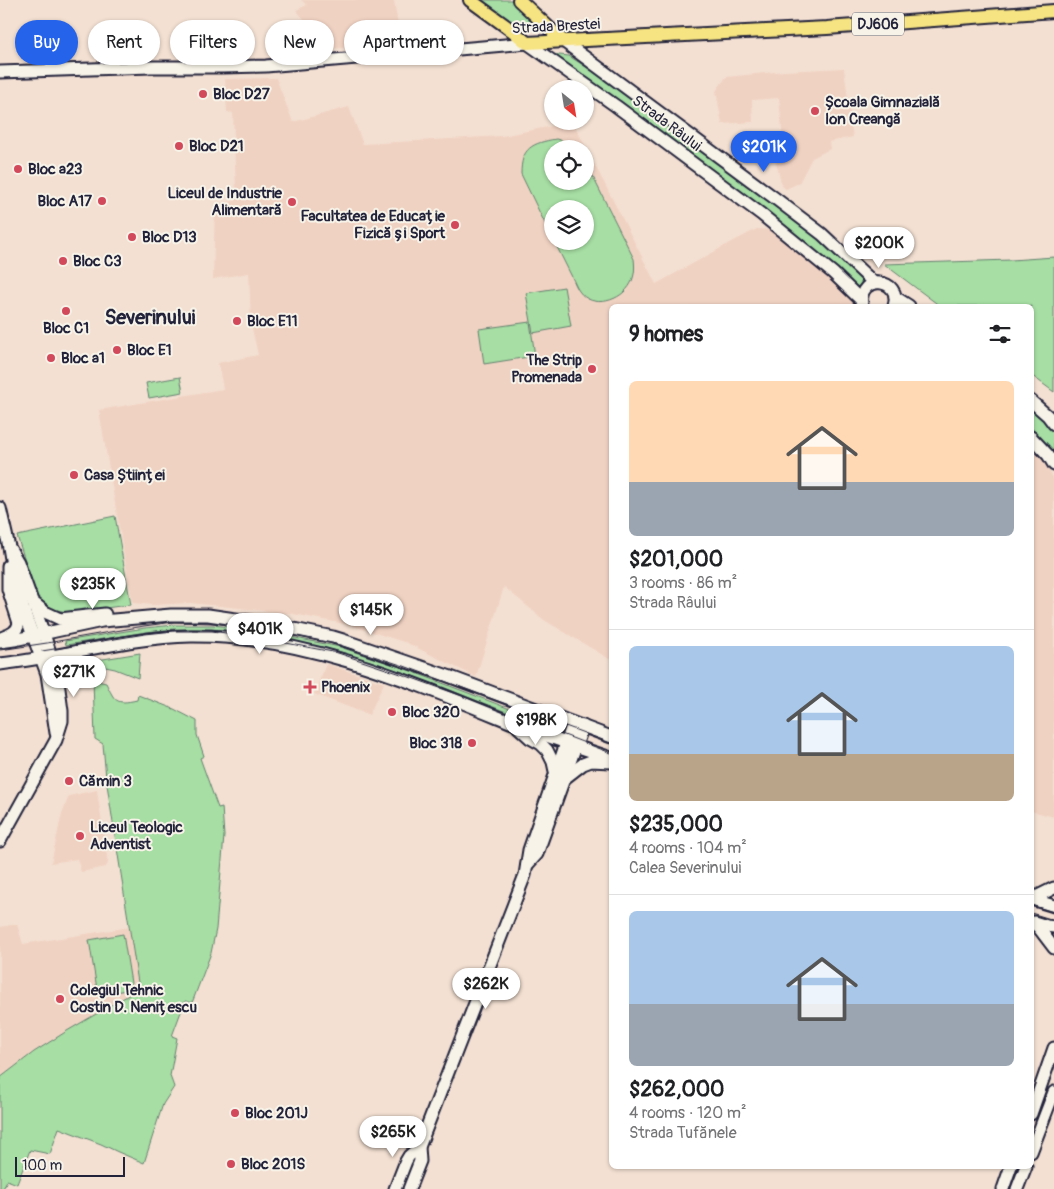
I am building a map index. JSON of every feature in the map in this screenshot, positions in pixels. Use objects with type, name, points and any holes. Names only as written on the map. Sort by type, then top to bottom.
[{"type":"main road","name":"Strada Râului","points":[[470,0],[761,214],[833,273],[862,303]]},
{"type":"main road","name":"Strada Râului","points":[[519,0],[564,42],[822,234],[874,283]]},
{"type":"main road","name":"Strada Brestei","points":[[0,72],[151,67],[266,66],[527,43],[818,29],[1054,11]]},
{"type":"main road","points":[[500,46],[506,37],[503,24]]},
{"type":"main road","name":"Strada Râului","points":[[862,303],[862,292],[864,289],[870,284],[878,282],[886,284],[892,289],[895,301]]},
{"type":"main road","points":[[1034,404],[1054,424]]},
{"type":"main road","points":[[1034,440],[1054,464]]},
{"type":"main road","points":[[0,508],[24,611],[39,635]]},
{"type":"main road","points":[[0,840],[56,740],[62,720],[57,674],[46,657],[32,601],[18,562],[9,547]]},
{"type":"main road","points":[[0,640],[13,633],[18,627],[8,589],[9,547]]},
{"type":"main road","points":[[32,601],[45,612],[60,619],[117,612],[132,613],[146,617]]},
{"type":"main road","points":[[0,640],[39,635],[102,622],[146,617],[208,615],[264,623],[334,637],[448,676],[609,736]]},
{"type":"main road","points":[[0,664],[163,638],[216,637],[258,641],[307,650],[344,660],[609,757]]},
{"type":"main road","points":[[515,724],[530,738],[541,744],[560,775]]},
{"type":"main road","points":[[409,1189],[420,1161],[419,1147],[525,875],[527,865],[537,854],[560,775],[578,724]]},
{"type":"main road","points":[[560,775],[591,761],[609,762]]},
{"type":"main road","points":[[1034,898],[1054,888]]},
{"type":"main road","points":[[1034,900],[1054,906]]},
{"type":"main road","points":[[1034,922],[1054,926],[1054,941]]},
{"type":"main road","points":[[1034,924],[1054,948]]},
{"type":"main road","points":[[1034,1106],[1039,1094],[1048,1083],[1054,1048]]},
{"type":"main road","points":[[1034,1144],[1053,1096],[1039,1094]]},
{"type":"main road","points":[[395,1189],[409,1156],[419,1147]]},
{"type":"main road","points":[[1003,1189],[1010,1169]]},
{"type":"main road","points":[[1017,1189],[1025,1169]]},
{"type":"shaded area","points":[[301,0],[394,0],[397,20],[344,20],[344,48],[334,49],[334,20],[305,20],[296,10],[307,5]]},
{"type":"shaded area","name":"Școala Gimnazială Ion Creangă","points":[[844,68],[853,137],[829,142],[830,149],[812,158],[799,183],[786,189],[782,186],[776,163],[784,152],[779,98],[752,100],[753,122],[722,124],[716,91],[726,77],[784,71]]},
{"type":"shaded area","points":[[276,78],[293,122],[349,107],[363,144],[502,136],[544,128],[544,130],[577,130],[582,140],[544,140],[544,190],[594,190],[594,163],[656,284],[757,229],[773,230],[861,304],[609,304],[609,659],[544,620],[504,587],[476,677],[407,643],[350,625],[288,613],[190,603],[153,605],[132,603],[99,410],[223,389],[218,363],[258,355],[251,324],[249,273],[213,279],[215,204],[234,201],[236,193],[233,113],[227,112],[225,79]]},
{"type":"shaded area","points":[[1034,450],[1054,479],[1054,817],[1034,812]]},
{"type":"shaded area","points":[[326,664],[384,683],[369,715],[314,694]]},
{"type":"shaded area","name":"Liceul Teologic Adventist","points":[[97,790],[108,863],[106,867],[81,872],[77,859],[51,863],[62,813],[69,796]]},
{"type":"shaded area","name":"Colegiul Tehnic Costin D. Nenițescu","points":[[17,924],[23,944],[130,927],[139,989],[34,1052],[0,1078],[0,927]]},
{"type":"green space","points":[[480,0],[513,0],[528,15],[531,22],[530,26],[526,29],[518,26]]},
{"type":"green space","points":[[550,54],[569,56],[625,92],[773,202],[867,279],[857,288],[764,211],[594,86],[594,80],[585,80]]},
{"type":"green space","points":[[544,141],[544,190],[594,190],[594,179],[634,259],[631,283],[621,295],[599,302],[585,297],[577,288],[558,250],[594,250],[594,200],[544,200],[544,221],[521,174],[523,158],[530,148]]},
{"type":"green space","points":[[1054,257],[1054,392],[1034,377],[1034,304],[937,304],[884,264]]},
{"type":"green space","points":[[564,287],[571,326],[533,333],[526,293]]},
{"type":"green space","points":[[530,322],[535,356],[484,364],[479,329]]},
{"type":"green space","points":[[180,377],[183,392],[149,398],[146,383]]},
{"type":"green space","points":[[1034,409],[1054,432],[1054,455],[1034,431]]},
{"type":"green space","points":[[115,516],[131,605],[71,613],[53,609],[37,597],[17,536]]},
{"type":"green space","points":[[174,625],[213,625],[261,631],[340,647],[403,668],[544,722],[543,726],[402,672],[338,651],[261,635],[212,629],[174,629],[66,645],[65,641]]},
{"type":"green space","points":[[140,653],[138,678],[115,669],[91,664],[91,662],[97,660]]},
{"type":"green space","points":[[93,680],[106,683],[114,698],[120,702],[137,700],[138,695],[174,709],[197,721],[197,735],[204,756],[200,758],[218,808],[222,807],[224,836],[216,929],[211,953],[192,1003],[185,1001],[172,1036],[177,1038],[170,1076],[174,1087],[163,1104],[144,1163],[59,1128],[50,1154],[30,1150],[17,1184],[7,1180],[3,1189],[0,1189],[0,1078],[34,1052],[139,989],[106,778],[103,744],[95,739]]},
{"type":"green space","points":[[123,934],[132,989],[98,995],[89,940]]},
{"type":"tram line","points":[[0,650],[174,622],[213,623],[261,629],[340,645],[404,666],[609,742]]},
{"type":"tram line","points":[[42,651],[174,631],[212,631],[260,638],[338,653],[465,697],[609,752]]},
{"type":"tram line","points":[[1034,906],[1054,912]]},
{"type":"tram line","points":[[1034,914],[1054,920]]},
{"type":"place","name":"Bloc D27","points":[[203,94]]},
{"type":"place","name":"Școala Gimnazială Ion Creangă","points":[[815,111]]},
{"type":"place","name":"Bloc D21","points":[[179,146]]},
{"type":"place","name":"Bloc a23","points":[[18,169]]},
{"type":"place","name":"Bloc A17","points":[[102,201]]},
{"type":"place","name":"Liceul de Industrie Alimentară","points":[[292,202]]},
{"type":"place","name":"Facultatea de Educație Fizică și Sport","points":[[455,225]]},
{"type":"place","name":"Bloc D13","points":[[132,237]]},
{"type":"place","name":"Bloc C3","points":[[63,261]]},
{"type":"place","name":"Bloc C1","points":[[66,311]]},
{"type":"place","name":"Bloc E11","points":[[237,321]]},
{"type":"place","name":"Bloc E1","points":[[117,350]]},
{"type":"place","name":"Bloc a1","points":[[51,358]]},
{"type":"place","name":"The Strip Promenada","points":[[592,369]]},
{"type":"place","name":"Casa Științei","points":[[74,475]]},
{"type":"place","name":"Phoenix","points":[[310,687]]},
{"type":"place","name":"Bloc 320","points":[[392,712]]},
{"type":"place","name":"Bloc 318","points":[[472,743]]},
{"type":"place","name":"Cămin 3","points":[[69,781]]},
{"type":"place","name":"Liceul Teologic Adventist","points":[[80,836]]},
{"type":"place","name":"Colegiul Tehnic Costin D. Nenițescu","points":[[60,999]]},
{"type":"place","name":"Bloc 201J","points":[[235,1113]]},
{"type":"place","name":"Bloc 201S","points":[[231,1164]]},
{"type":"district","name":"Severinului","points":[[150,317]]}]
